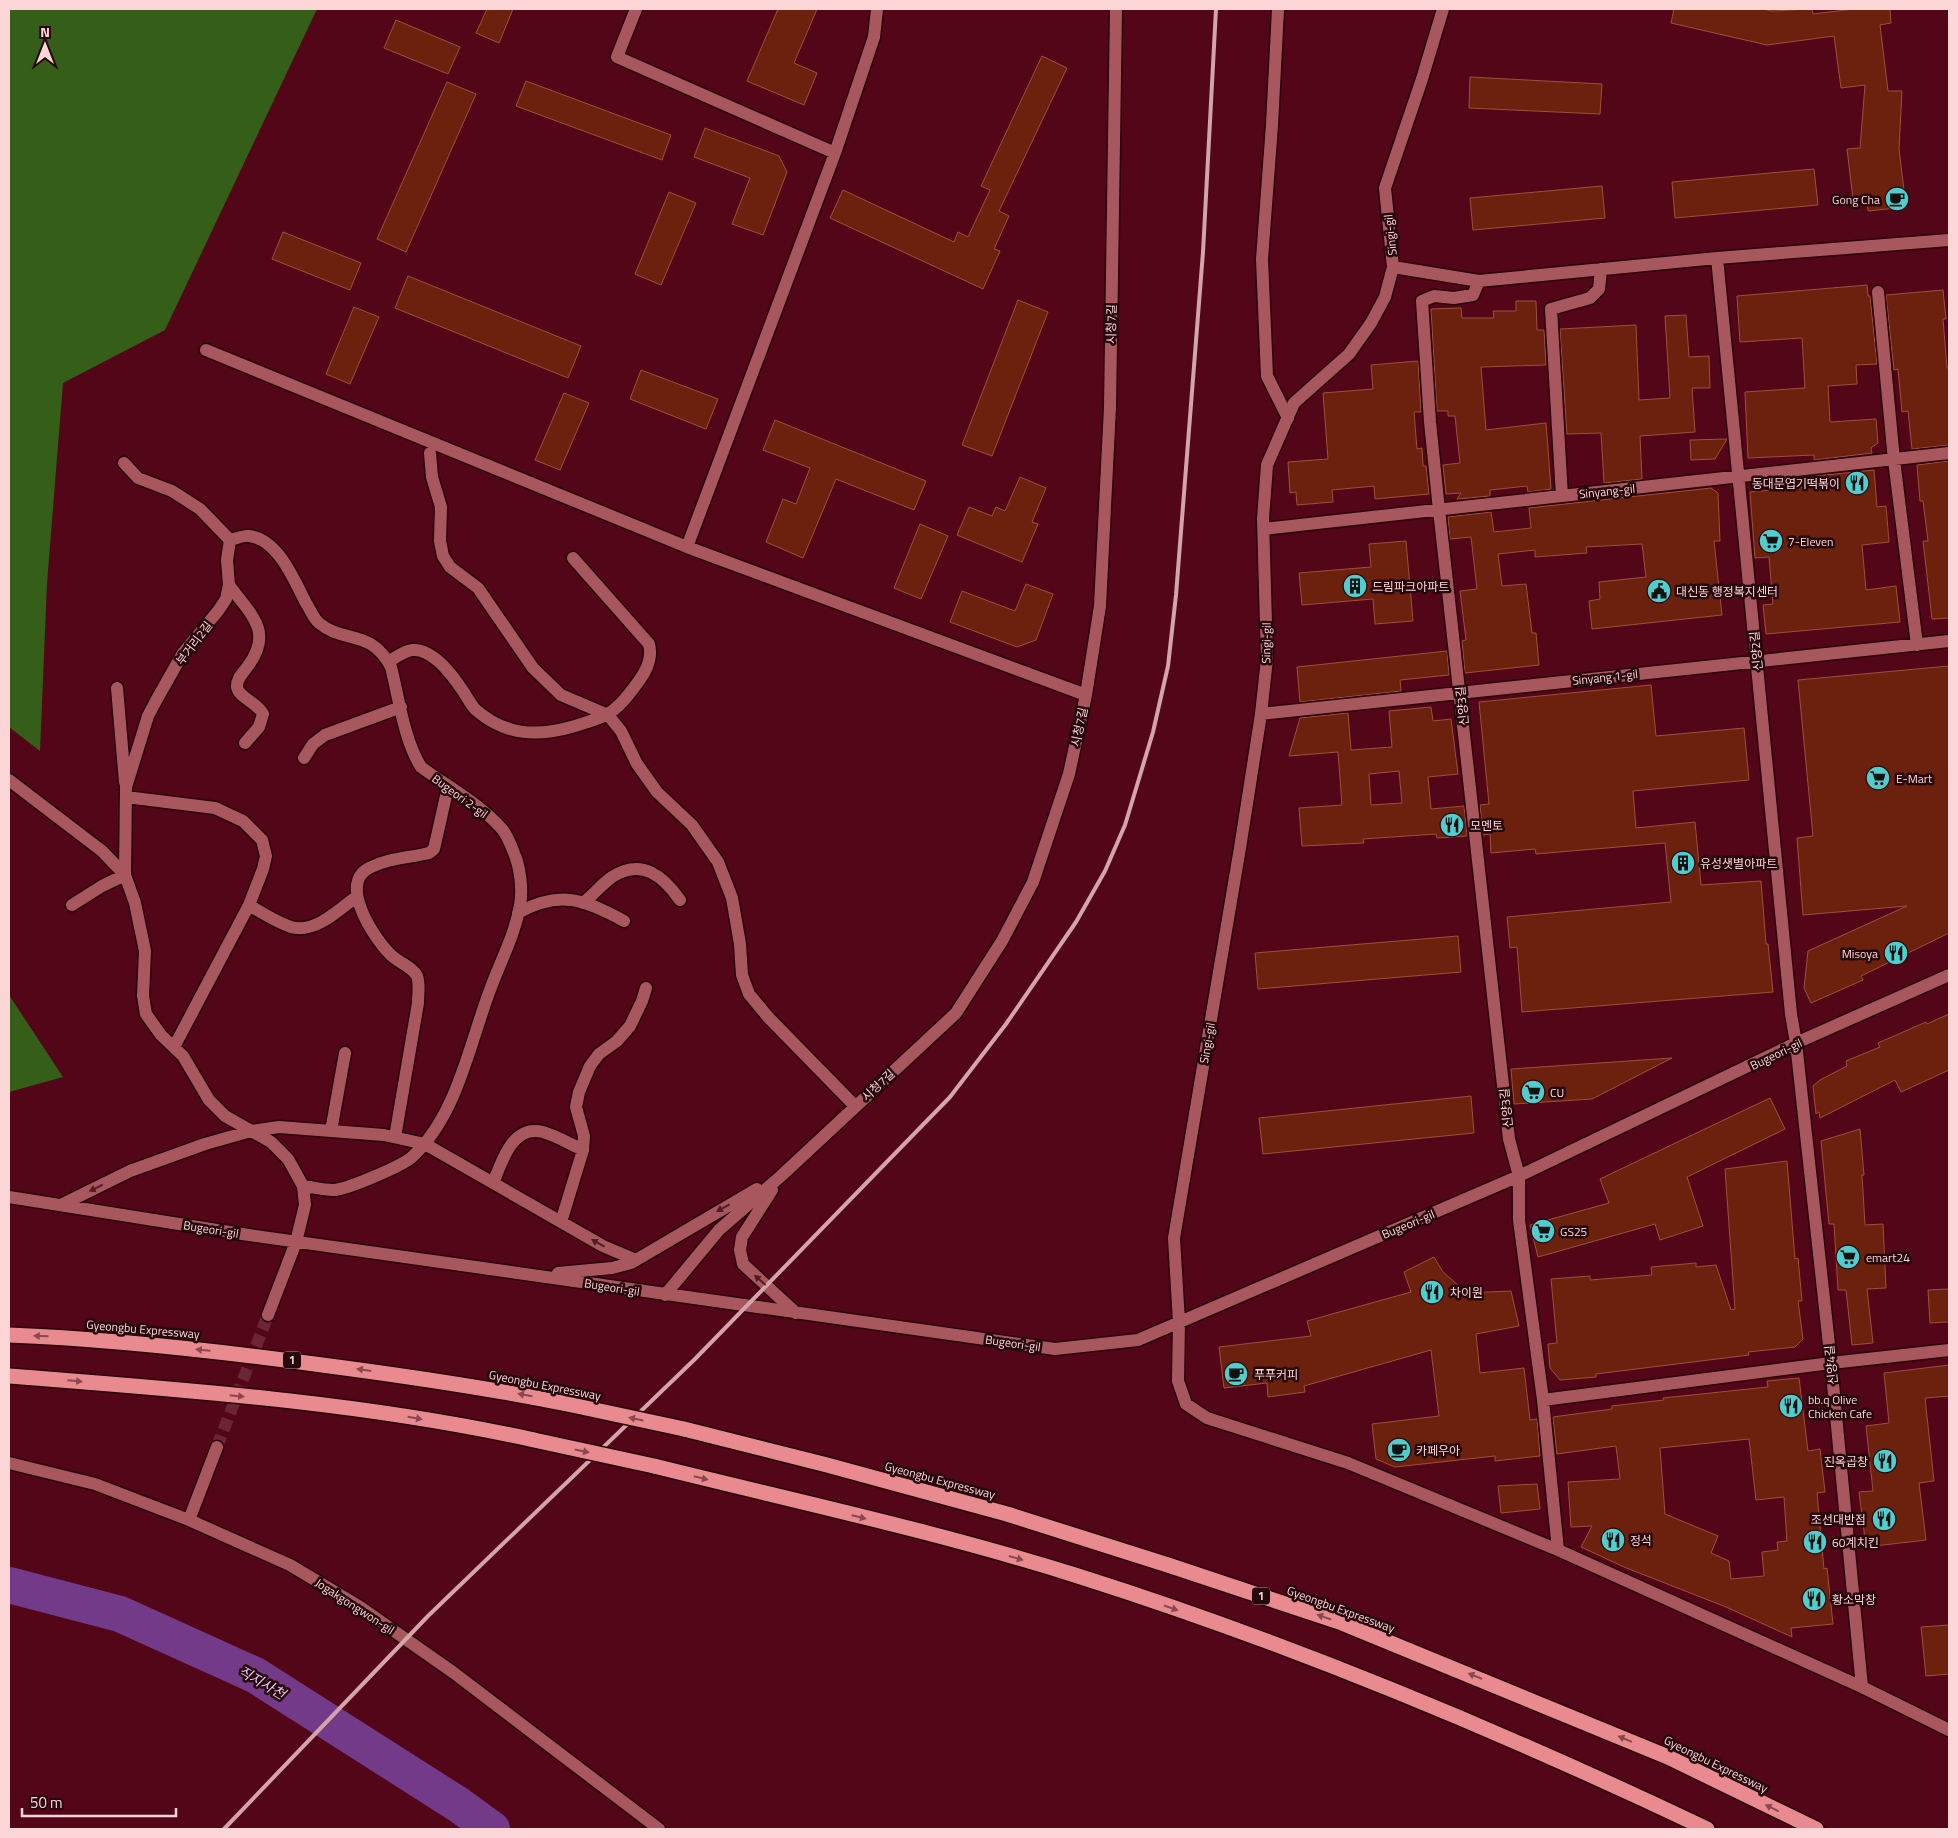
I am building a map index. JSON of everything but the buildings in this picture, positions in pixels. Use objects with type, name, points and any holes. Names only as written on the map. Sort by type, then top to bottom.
[{"type":"highway","name":"Gyeongbu Expressway","points":[[9,1335],[224,1351],[386,1373],[530,1396],[684,1429],[827,1465],[1007,1514],[1172,1566],[1342,1623],[1668,1757],[1816,1829]]},
{"type":"highway","points":[[9,1376],[171,1389],[375,1410],[534,1440],[654,1466],[936,1536],[1077,1575],[1272,1642],[1438,1709],[1639,1797],[1707,1829]]},
{"type":"street","points":[[636,9],[617,57],[835,153]]},
{"type":"street","points":[[687,547],[835,153],[874,37],[876,9]]},
{"type":"street","name":"시청7길","points":[[665,1295],[719,1230],[781,1176],[956,1012],[1002,941],[1033,882],[1069,774],[1086,695],[1100,606],[1110,407],[1116,9]]},
{"type":"street","points":[[1278,9],[1262,259],[1267,376],[1288,418]]},
{"type":"street","name":"Singi-gil","points":[[1443,9],[1422,80],[1385,188],[1393,267],[1385,297],[1371,323],[1349,354],[1294,403],[1267,465],[1264,529],[1267,659],[1240,848],[1174,1238],[1179,1322],[1178,1381],[1186,1404],[1207,1418],[1348,1463],[1558,1550],[1862,1687],[1949,1730]]},
{"type":"street","points":[[1393,267],[1479,281],[1717,258],[1949,240]]},
{"type":"street","name":"신양2길","points":[[1717,258],[1791,1014],[1796,1043]]},
{"type":"street","points":[[1562,496],[1551,309],[1590,298],[1598,289],[1601,269]]},
{"type":"street","name":"신양3길","points":[[1479,281],[1473,295],[1454,298],[1434,296],[1422,302],[1430,422],[1439,510],[1461,692],[1509,1139],[1519,1176]]},
{"type":"street","points":[[1878,292],[1894,460],[1917,645]]},
{"type":"street","points":[[206,350],[687,547],[1086,695]]},
{"type":"street","points":[[430,453],[432,476],[441,507],[440,541],[446,562],[478,588],[533,668],[561,695],[608,716],[621,731],[637,764],[657,792],[692,825],[718,862],[732,898],[740,944],[742,976],[749,994],[768,1017],[856,1106]]},
{"type":"street","name":"Sinyang-gil","points":[[1264,529],[1949,453]]},
{"type":"street","points":[[124,463],[138,478],[172,492],[200,509],[230,540]]},
{"type":"street","name":"Bugeori 2-gil","points":[[230,540],[247,535],[265,540],[276,551],[292,576],[316,621],[327,630],[368,641],[385,656],[416,759],[421,767],[480,808],[503,830],[515,854],[520,885],[520,903],[514,929],[489,991],[458,1085],[438,1127],[411,1158],[396,1168],[334,1190],[303,1186]]},
{"type":"street","name":"부거리2길","points":[[125,875],[126,792],[148,716],[183,653],[218,612],[226,599],[229,585],[226,560],[230,540]]},
{"type":"street","points":[[388,662],[412,650],[426,652],[437,660],[461,688],[475,709],[507,729],[533,734],[560,730],[608,716],[624,701],[649,663],[651,654],[649,644],[573,558]]},
{"type":"street","points":[[229,585],[256,622],[261,639],[254,658],[238,680],[237,687],[240,693],[260,708],[263,714],[258,727],[245,743]]},
{"type":"street","name":"Sinyang 1-gil","points":[[1260,714],[1949,641]]},
{"type":"street","points":[[116,688],[126,792],[215,808],[243,821],[262,840],[266,856],[264,870],[249,906],[174,1047]]},
{"type":"street","points":[[304,758],[312,744],[325,735],[401,707]]},
{"type":"street","points":[[9,780],[102,851],[125,875],[135,903],[145,951],[143,996],[146,1014],[161,1035],[183,1056],[209,1100],[225,1116],[271,1142],[288,1159],[303,1186],[304,1205],[296,1242],[268,1315]]},
{"type":"street","points":[[395,1137],[419,988],[417,976],[412,969],[391,956],[377,940],[358,903],[357,896],[360,879],[367,869],[387,861],[429,853],[434,849],[448,787]]},
{"type":"street","points":[[583,903],[611,878],[624,871],[637,869],[653,872],[669,885],[680,900]]},
{"type":"street","points":[[72,905],[102,886],[125,875]]},
{"type":"street","points":[[249,906],[292,927],[303,928],[326,919],[357,896]]},
{"type":"street","points":[[518,913],[534,904],[552,899],[570,899],[602,909],[624,921]]},
{"type":"street","name":"Bugeori-gil","points":[[9,1197],[296,1242],[1055,1349],[1138,1340],[1519,1176],[1796,1043],[1949,975]]},
{"type":"street","points":[[561,1222],[583,1150],[584,1136],[576,1107],[580,1092],[590,1066],[599,1054],[617,1041],[630,1026],[646,988]]},
{"type":"street","name":"신양4길","points":[[1796,1043],[1831,1363],[1862,1687]]},
{"type":"street","points":[[331,1131],[345,1053]]},
{"type":"street","points":[[61,1205],[130,1171],[205,1144],[251,1131],[279,1127],[395,1137],[425,1144],[603,1246],[636,1260]]},
{"type":"street","points":[[493,1183],[509,1148],[517,1137],[529,1132],[542,1132],[583,1150]]},
{"type":"street","points":[[527,1274],[612,1268],[636,1260],[781,1176]]},
{"type":"street","points":[[781,1176],[742,1237],[740,1250],[743,1264],[796,1313]]},
{"type":"street","points":[[1519,1176],[1519,1220],[1543,1400],[1558,1550]]},
{"type":"street","points":[[1543,1400],[1831,1363],[1949,1350]]},
{"type":"street","points":[[189,1520],[217,1447]]},
{"type":"street","name":"Jogakgongwon-gil","points":[[9,1463],[95,1484],[189,1520],[290,1564],[360,1607],[454,1673],[660,1829]]},
{"type":"green space","points":[[9,9],[317,9],[165,330],[63,383],[47,583],[40,751],[9,727]]},
{"type":"green space","points":[[9,995],[63,1077],[9,1092]]},
{"type":"waterway","name":"직지사천","points":[[9,1585],[120,1614],[255,1675],[459,1805],[492,1829]]},
{"type":"tunnel","points":[[217,1447],[268,1315]]},
{"type":"railway","points":[[224,1829],[428,1616],[695,1359],[950,1097],[1006,1024],[1076,922],[1105,871],[1125,825],[1153,732],[1168,666],[1176,595],[1203,252],[1216,9]]},
{"type":"place","name":"Gong Cha","points":[[1897,199]]},
{"type":"place","name":"동대문엽기떡볶이","points":[[1857,483]]},
{"type":"place","name":"7-Eleven","points":[[1771,541]]},
{"type":"place","name":"드림파크아파트","points":[[1355,586]]},
{"type":"place","name":"대신동 행정복지센터","points":[[1659,591]]},
{"type":"place","name":"E-Mart","points":[[1878,778]]},
{"type":"place","name":"모멘토","points":[[1452,825]]},
{"type":"place","name":"유성샛별아파트","points":[[1683,863]]},
{"type":"place","name":"Misoya","points":[[1896,953]]},
{"type":"place","name":"CU","points":[[1533,1092]]},
{"type":"place","name":"GS25","points":[[1543,1231]]},
{"type":"place","name":"emart24","points":[[1848,1257]]},
{"type":"place","name":"차이원","points":[[1432,1292]]},
{"type":"place","name":"푸푸커피","points":[[1236,1374]]},
{"type":"place","name":"bb.q Olive Chicken Cafe","points":[[1791,1406]]},
{"type":"place","name":"카페우아","points":[[1399,1450]]},
{"type":"place","name":"진옥곱창","points":[[1885,1461]]},
{"type":"place","name":"조선대반점","points":[[1884,1519]]},
{"type":"place","name":"정석","points":[[1613,1540]]},
{"type":"place","name":"60계치킨","points":[[1815,1542]]},
{"type":"place","name":"황소막창","points":[[1814,1599]]}]
